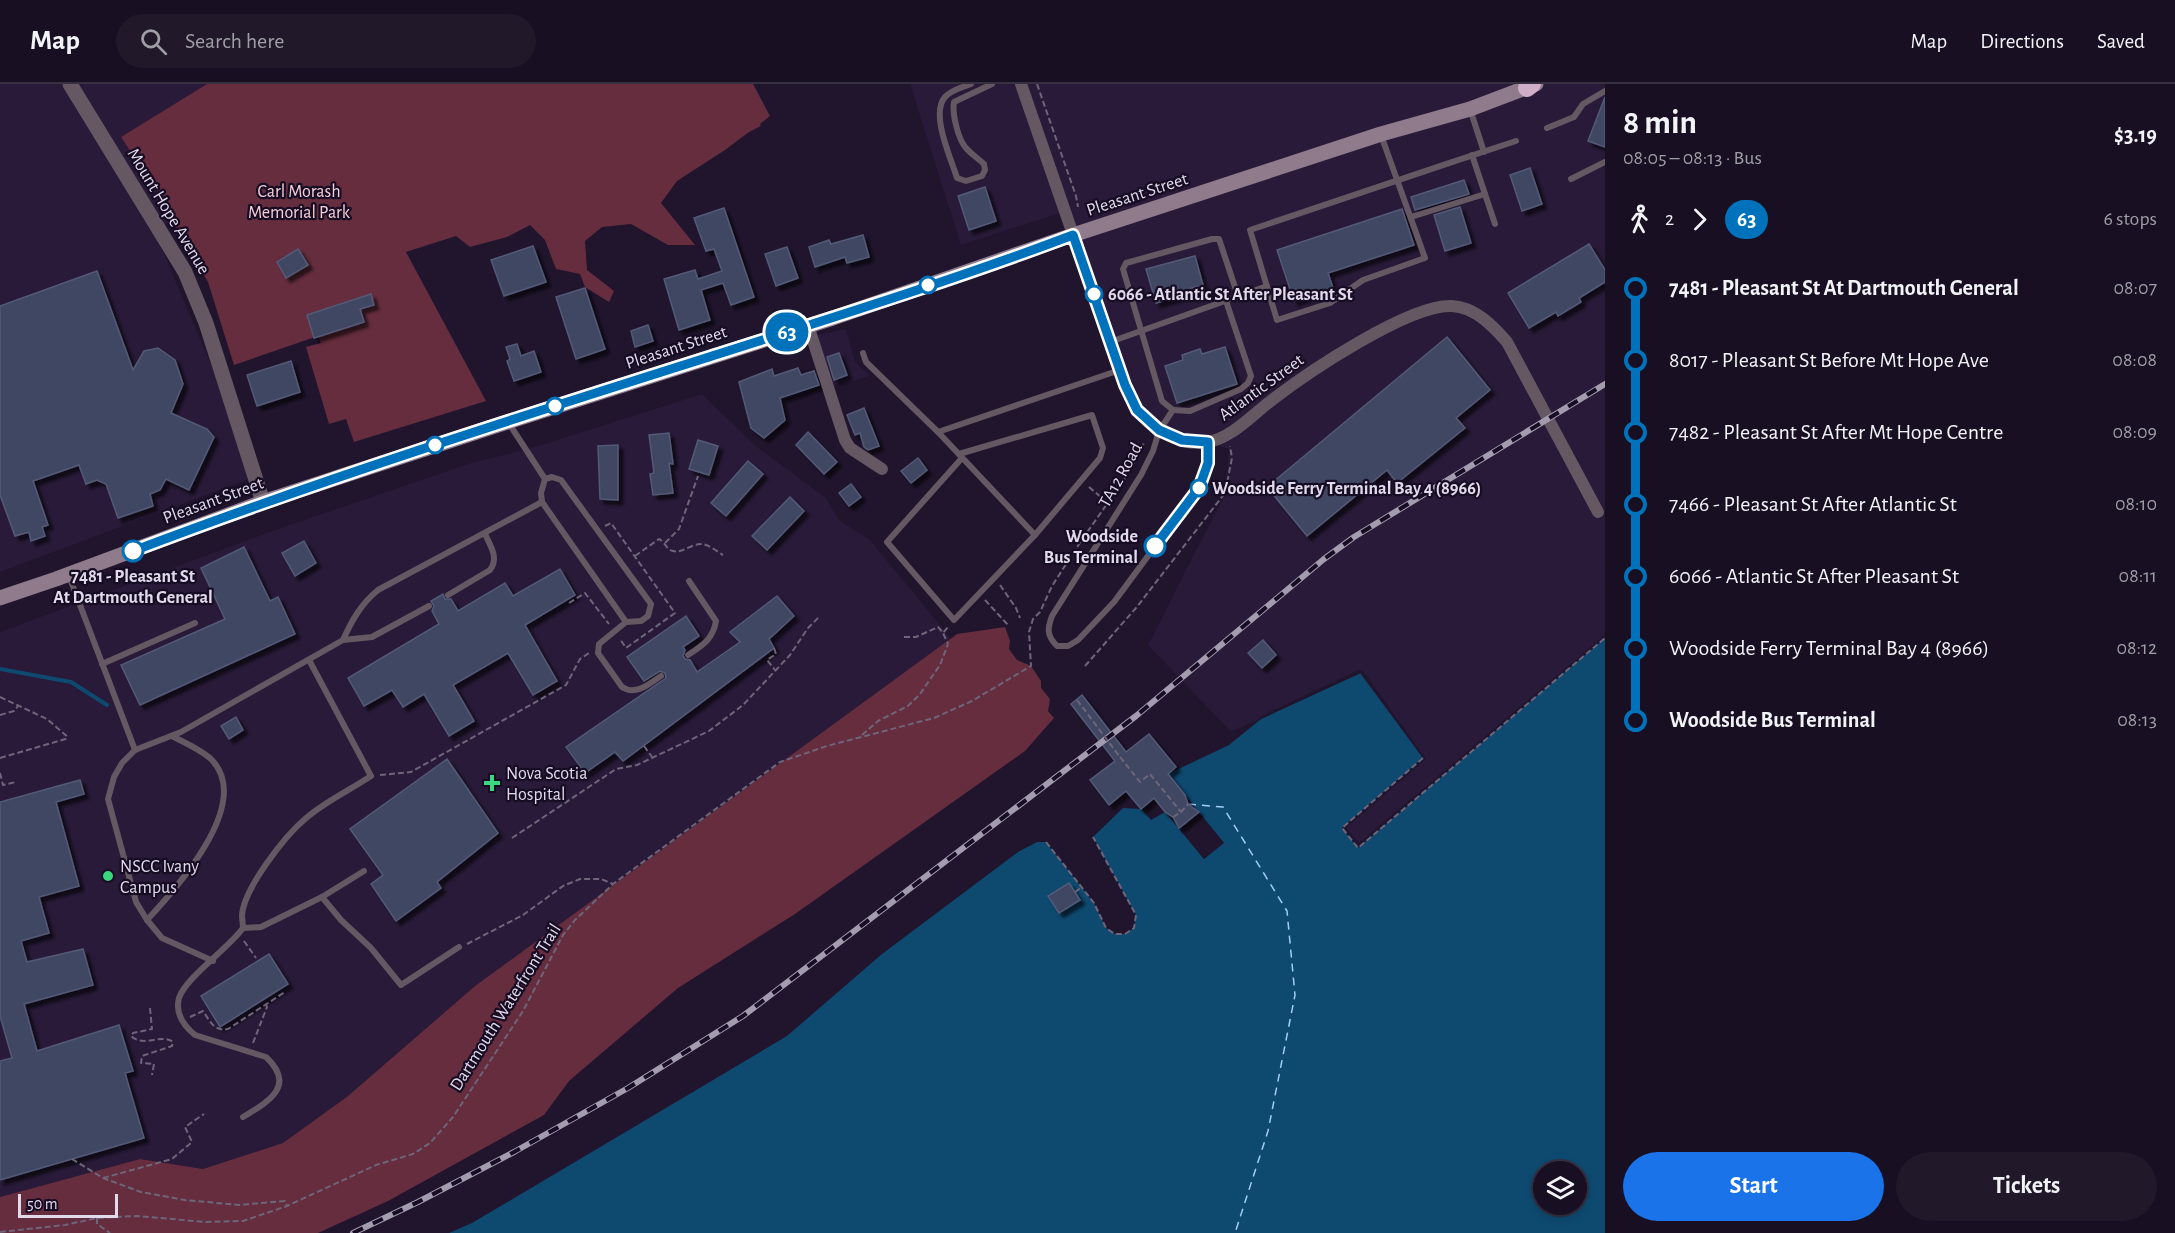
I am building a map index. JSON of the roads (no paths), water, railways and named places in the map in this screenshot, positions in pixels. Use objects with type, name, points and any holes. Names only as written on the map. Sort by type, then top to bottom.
[{"type":"main road","name":"Pleasant Street","points":[[0,598],[263,502],[808,325],[1381,134],[1470,109],[1532,85]]},
{"type":"street","name":"Mount Hope Avenue","points":[[70,84],[184,272],[206,322],[263,502]]},
{"type":"street","points":[[1021,84],[1125,385],[1137,410],[1155,428]]},
{"type":"street","name":"Atlantic Street","points":[[1155,428],[1182,440],[1208,442],[1228,435],[1290,385],[1355,344],[1427,309],[1451,306],[1465,308],[1488,321],[1507,342],[1598,512]]},
{"type":"street","points":[[808,325],[845,440],[850,448],[882,469]]},
{"type":"lane","points":[[971,84],[948,94],[943,99],[938,116],[957,178],[966,182],[982,176],[985,170],[984,164],[966,148],[961,138],[953,108],[954,102],[992,84]]},
{"type":"lane","points":[[1547,128],[1574,117],[1583,104],[1605,91]]},
{"type":"lane","points":[[1470,109],[1484,152]]},
{"type":"lane","points":[[1381,134],[1398,180],[1425,258],[1363,280],[1330,303],[1277,320],[1250,230],[1398,180],[1472,155],[1516,141]]},
{"type":"lane","points":[[1472,155],[1495,224]]},
{"type":"lane","points":[[1571,179],[1605,162]]},
{"type":"lane","points":[[1411,217],[1485,194]]},
{"type":"lane","points":[[1226,301],[1251,376],[1248,383],[1242,389],[1190,411],[1173,410],[1162,402],[1123,268],[1126,263],[1219,239],[1238,296]]},
{"type":"lane","points":[[1110,342],[1267,286]]},
{"type":"lane","points":[[863,353],[866,362],[938,432],[1035,535]]},
{"type":"lane","points":[[938,432],[1120,370]]},
{"type":"lane","points":[[1155,428],[1173,410]]},
{"type":"lane","points":[[1092,415],[1103,448],[1100,458],[1035,535],[954,620],[887,542],[961,456],[1092,415]]},
{"type":"lane","points":[[507,422],[545,479],[541,493],[542,502],[626,621]]},
{"type":"lane","name":"TA12 Road","points":[[1155,428],[1153,451],[1141,475],[1052,616],[1048,628],[1050,639],[1058,646],[1068,646],[1078,640],[1114,602],[1199,488],[1208,463],[1208,442]]},
{"type":"lane","points":[[545,479],[552,477],[561,480],[651,604],[648,616],[641,621],[626,621],[599,644],[598,653],[622,687],[628,691],[635,691],[662,676]]},
{"type":"lane","points":[[343,640],[356,613],[378,590],[542,502]]},
{"type":"lane","points":[[448,595],[490,570],[495,564],[495,557],[485,534]]},
{"type":"lane","points":[[68,575],[135,750]]},
{"type":"lane","points":[[688,655],[709,641],[716,621],[689,581]]},
{"type":"lane","points":[[213,961],[162,938],[136,902],[108,799],[114,777],[122,763],[135,750],[172,736],[343,640],[372,637],[429,606]]},
{"type":"lane","points":[[102,664],[195,622]]},
{"type":"lane","points":[[241,931],[242,914],[254,883],[271,857],[294,829],[306,817],[371,776],[309,660]]},
{"type":"lane","points":[[147,920],[177,888],[203,851],[222,807],[224,794],[218,768],[212,760],[172,736]]},
{"type":"lane","points":[[243,1117],[266,1103],[276,1093],[279,1084],[274,1064],[266,1057],[195,1035],[179,1016],[179,998],[197,975],[241,931],[261,927],[322,897],[364,871]]},
{"type":"lane","points":[[322,897],[341,920],[371,948],[400,985],[459,947]]},
{"type":"water","points":[[1605,638],[1605,1233],[449,1233],[472,1223],[787,1036],[882,954],[1018,852],[1037,842],[1046,842],[1094,903],[1106,928],[1115,934],[1125,934],[1134,928],[1136,915],[1093,837],[1123,808],[1141,809],[1151,820],[1165,812],[1204,859],[1223,842],[1168,774],[1229,745],[1261,719],[1360,673],[1423,758],[1342,828],[1358,847]]},
{"type":"waterway","points":[[0,669],[71,682],[107,705]]},
{"type":"railway","points":[[353,1233],[514,1152],[628,1088],[743,1016],[1136,716],[1324,559],[1354,537],[1605,384]]},
{"type":"place","name":"6066 - Atlantic St After Pleasant St","points":[[1094,294]]},
{"type":"place","name":"Woodside Ferry Terminal Bay 4 (8966)","points":[[1199,488]]},
{"type":"place","name":"Woodside Bus Terminal","points":[[1155,546]]},
{"type":"place","name":"7481 - Pleasant St At Dartmouth General","points":[[133,551]]},
{"type":"place","name":"Nova Scotia Hospital","points":[[492,783]]},
{"type":"place","name":"NSCC Ivany Campus","points":[[108,876]]},
{"type":"park label","name":"Carl Morash Memorial Park","points":[[299,201]]}]
